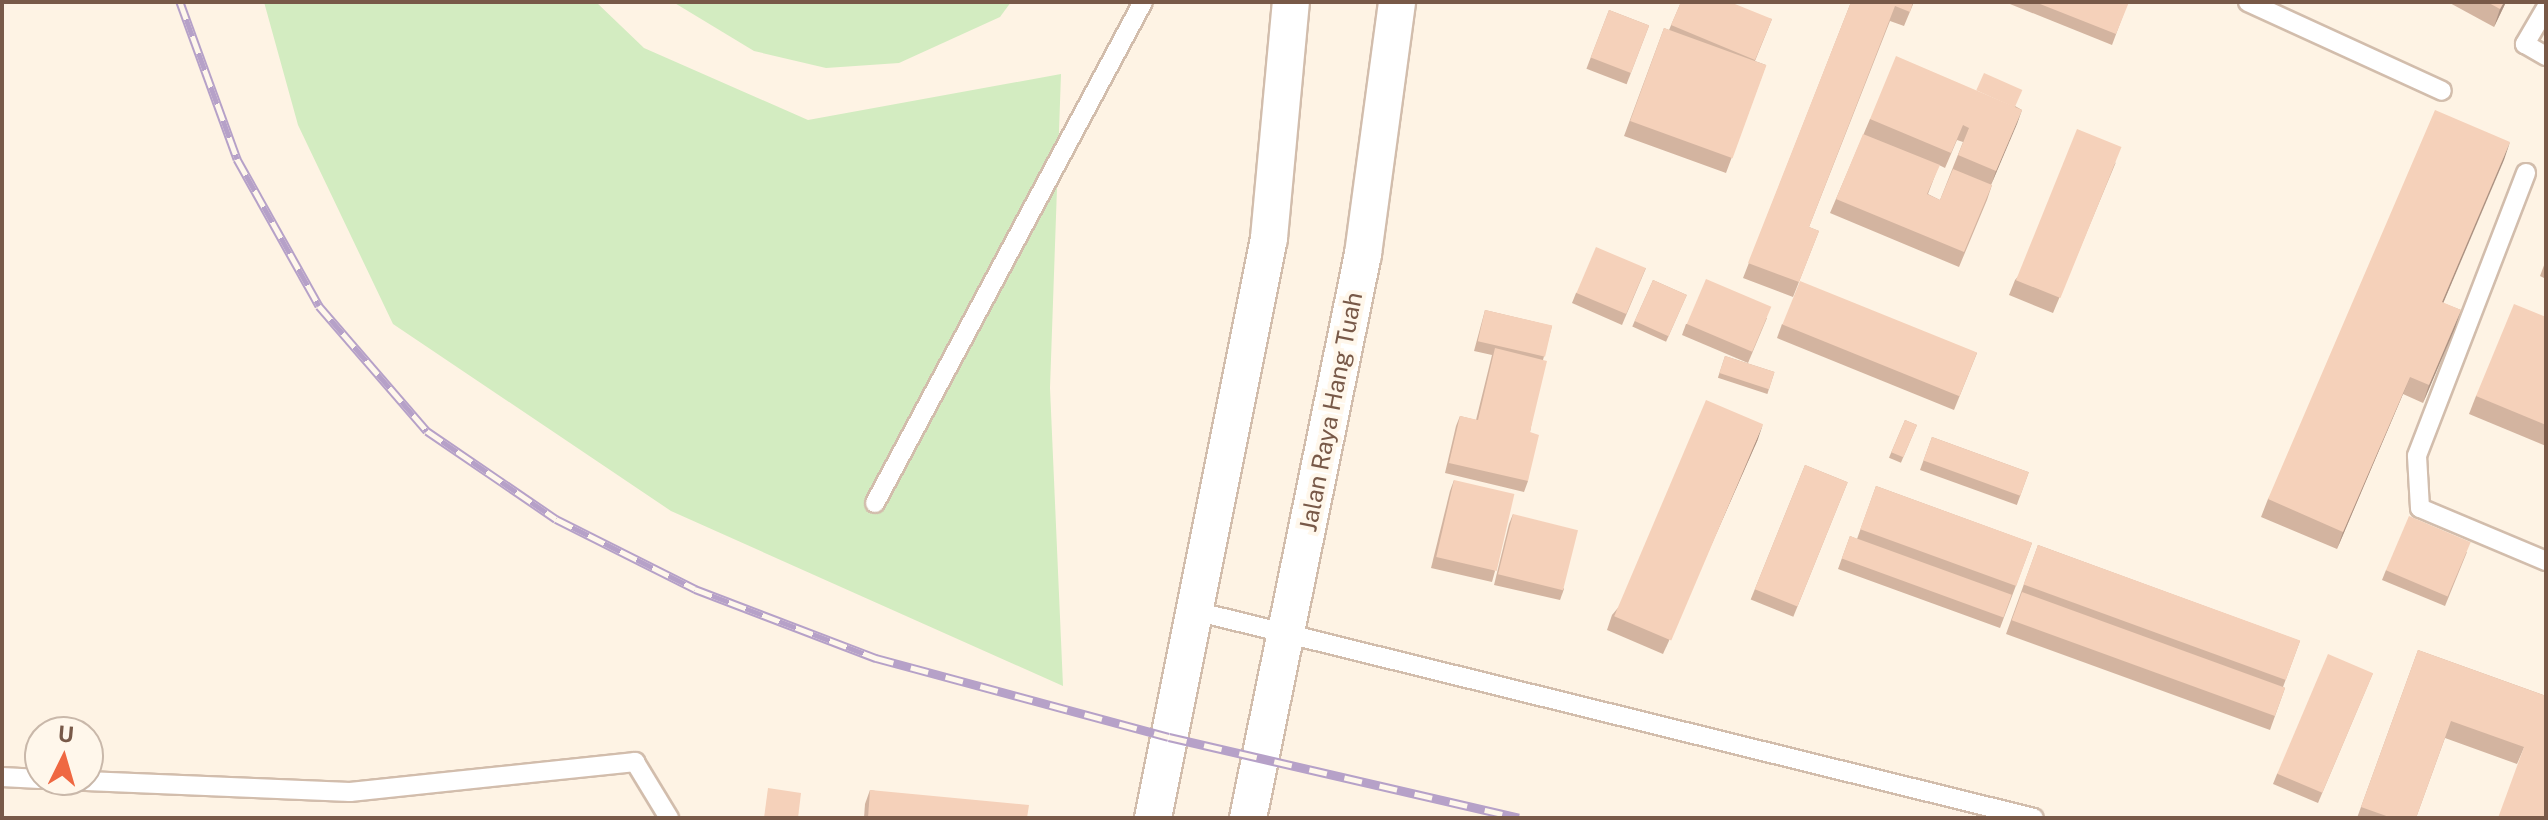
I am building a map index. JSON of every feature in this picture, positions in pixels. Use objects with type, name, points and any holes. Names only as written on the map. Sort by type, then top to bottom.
[{"type":"street","points":[[1153,818],[1269,238],[1291,2]]},
{"type":"street","name":"Jalan Raya Hang Tuah","points":[[1248,818],[1363,254],[1397,2]]},
{"type":"lane","points":[[875,503],[1143,2]]},
{"type":"lane","points":[[2248,2],[2442,91]]},
{"type":"lane","points":[[2546,8],[2525,44],[2546,56]]},
{"type":"lane","points":[[2526,173],[2417,456],[2420,508],[2546,561]]},
{"type":"lane","points":[[1195,611],[2034,818]]},
{"type":"lane","points":[[104,782],[350,792],[635,762],[669,818]]},
{"type":"lane","points":[[2,777],[24,778]]},
{"type":"green space","points":[[264,2],[596,2],[644,48],[808,120],[1061,74],[1050,388],[1063,686],[671,511],[393,324],[298,125]]},
{"type":"green space","points":[[673,2],[1011,2],[1000,17],[899,63],[826,68],[754,51]]},
{"type":"building","points":[[1681,2],[1730,2],[1772,19],[1755,60],[1671,25]]},
{"type":"building","points":[[1851,2],[1913,2],[1910,12],[1895,6],[1809,227],[1819,231],[1799,282],[1748,263]]},
{"type":"building","points":[[2035,2],[2129,2],[2116,34]]},
{"type":"building","points":[[2487,2],[2504,2],[2500,9]]},
{"type":"building","points":[[1609,10],[1649,25],[1631,73],[1591,58]]},
{"type":"building","points":[[1664,28],[1766,65],[1733,158],[1630,121]]},
{"type":"building","points":[[1896,56],[2022,110],[1996,171],[1958,155],[1969,128],[1963,125],[1951,153],[1870,119]]},
{"type":"building","points":[[1984,73],[2022,90],[2015,107],[1976,90]]},
{"type":"building","points":[[2435,110],[2510,142],[2442,302],[2461,310],[2429,385],[2410,377],[2343,532],[2268,499]]},
{"type":"building","points":[[2077,129],[2122,147],[2060,298],[2016,280]]},
{"type":"building","points":[[1863,134],[1940,165],[1927,194],[1940,200],[1953,169],[1992,185],[1964,252],[1836,199]]},
{"type":"building","points":[[1596,247],[1646,268],[1626,314],[1576,293]]},
{"type":"building","points":[[1706,279],[1771,307],[1752,352],[1687,324]]},
{"type":"building","points":[[1653,280],[1687,295],[1668,336],[1635,321]]},
{"type":"building","points":[[1800,281],[1977,353],[1959,396],[1782,325]]},
{"type":"building","points":[[2514,304],[2546,317],[2546,425],[2476,396]]},
{"type":"building","points":[[1485,310],[1552,326],[1545,357],[1478,341]]},
{"type":"building","points":[[1495,348],[1547,361],[1530,432],[1539,435],[1528,481],[1449,463],[1460,416],[1478,420]]},
{"type":"building","points":[[1725,356],[1774,372],[1769,389],[1719,373]]},
{"type":"building","points":[[1706,400],[1763,424],[1671,641],[1614,616]]},
{"type":"building","points":[[1905,420],[1917,425],[1903,457],[1891,452]]},
{"type":"building","points":[[1932,437],[2029,472],[2020,496],[1923,460]]},
{"type":"building","points":[[1805,465],[1848,482],[1797,606],[1755,589]]},
{"type":"building","points":[[1454,480],[1514,494],[1497,571],[1436,557]]},
{"type":"building","points":[[1876,486],[2032,543],[2016,586],[1860,529]]},
{"type":"building","points":[[1513,514],[1578,530],[1563,590],[1498,574]]},
{"type":"building","points":[[2409,516],[2471,542],[2448,596],[2386,570]]},
{"type":"building","points":[[1850,536],[2012,595],[2003,617],[1842,559]]},
{"type":"building","points":[[2038,545],[2300,640],[2286,680],[2024,584]]},
{"type":"building","points":[[2022,592],[2285,688],[2275,716],[2012,620]]},
{"type":"building","points":[[2418,650],[2546,696],[2546,818],[2498,818],[2524,747],[2451,721],[2416,818],[2392,818],[2361,807]]},
{"type":"building","points":[[2328,654],[2373,673],[2322,793],[2277,774]]},
{"type":"building","points":[[768,788],[801,793],[798,818],[764,818]]},
{"type":"building","points":[[870,790],[1029,805],[1027,818],[868,818]]},
{"type":"railway","points":[[180,2],[237,159],[319,306],[427,431],[556,519],[695,589],[876,658],[1169,737],[1519,818]]}]
